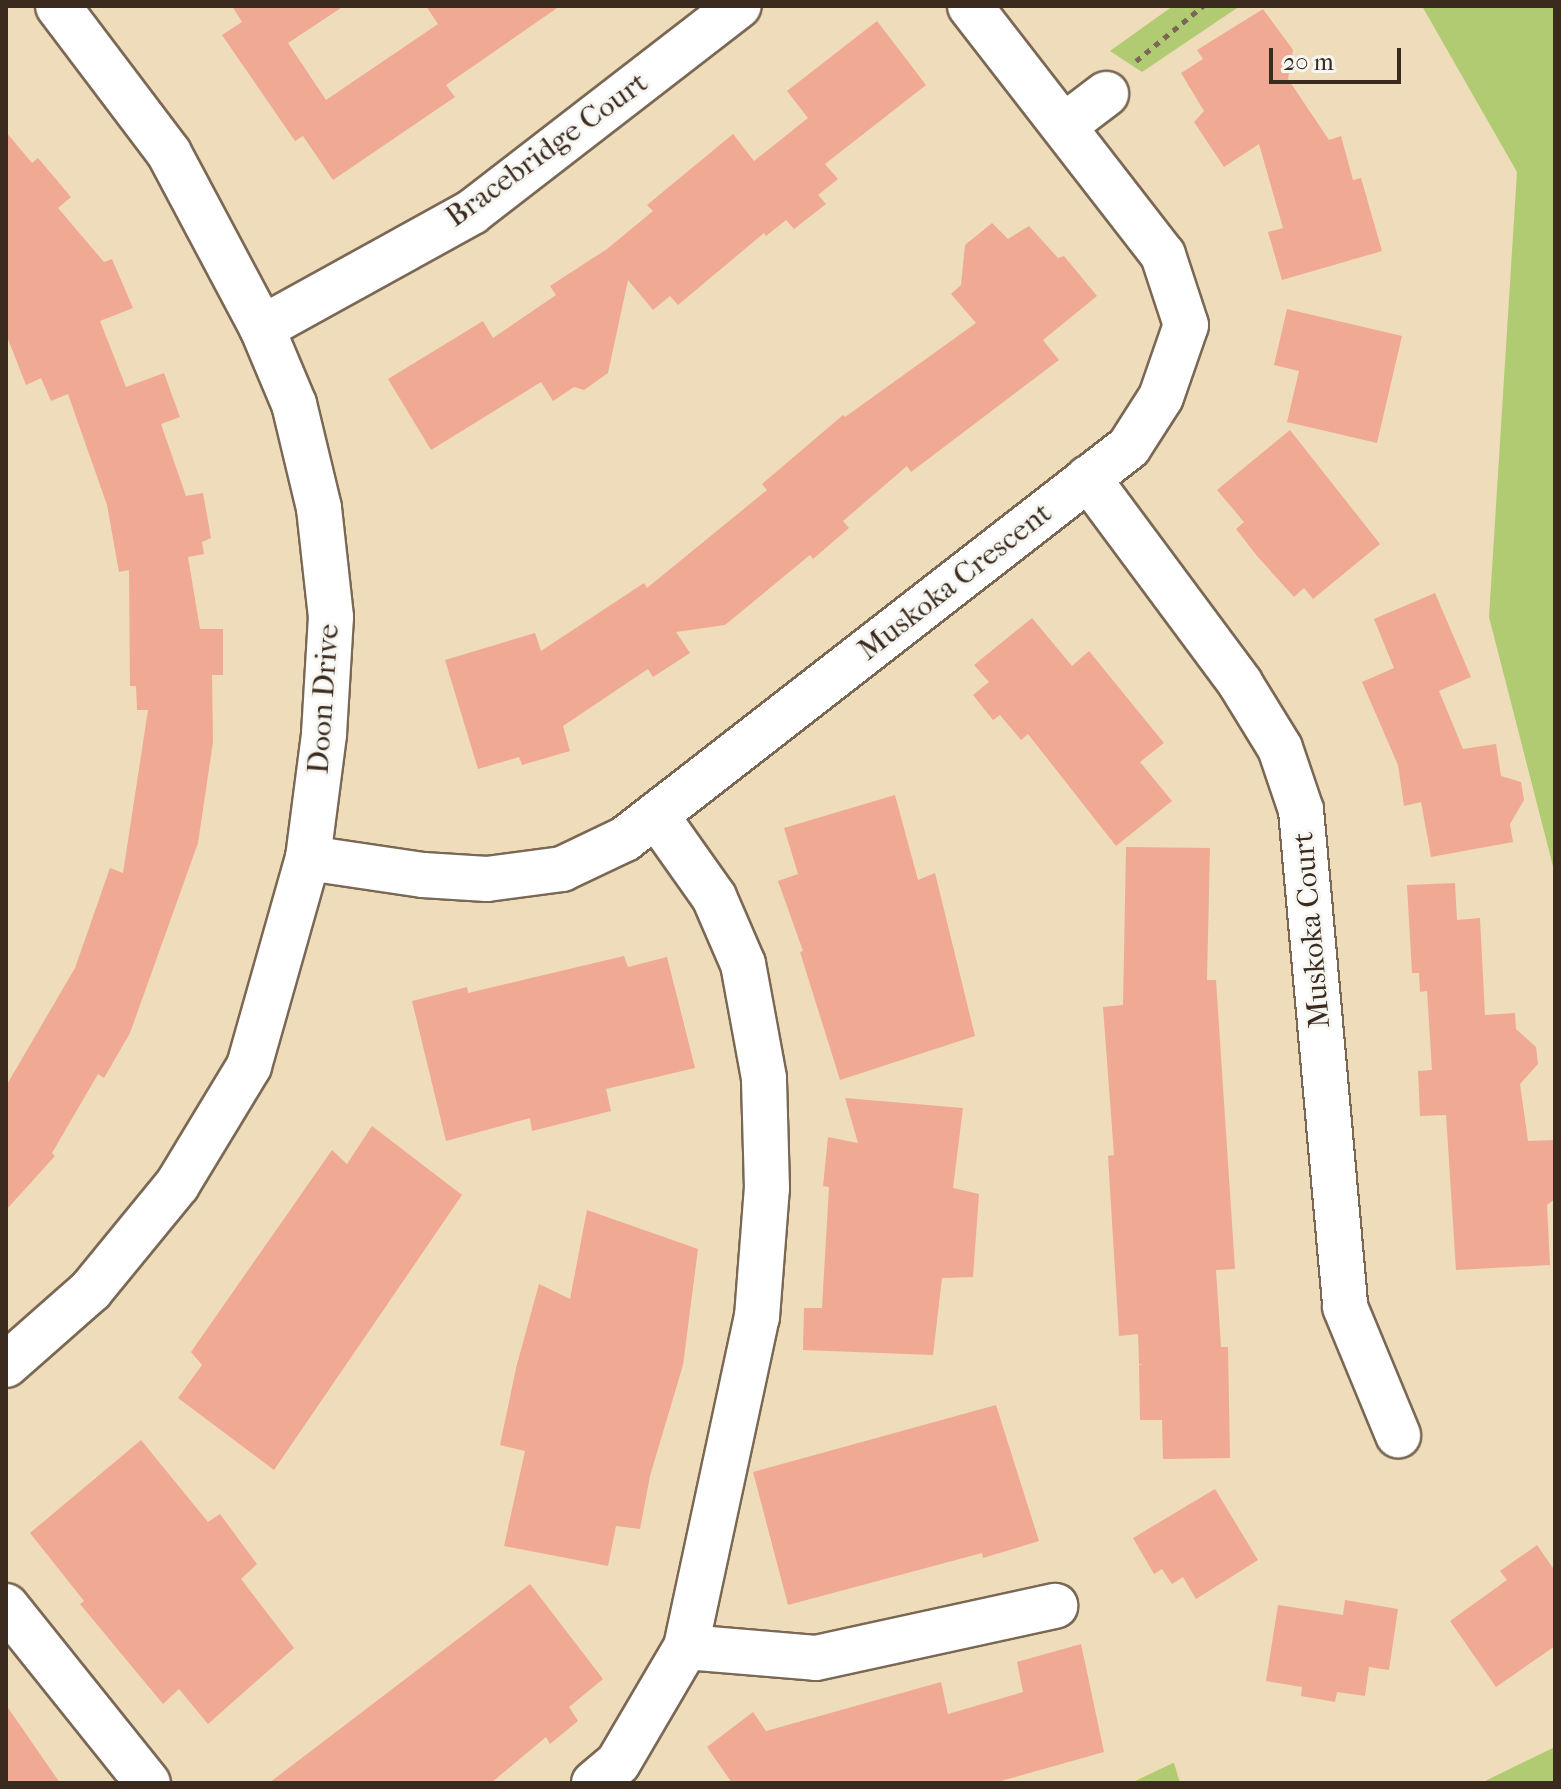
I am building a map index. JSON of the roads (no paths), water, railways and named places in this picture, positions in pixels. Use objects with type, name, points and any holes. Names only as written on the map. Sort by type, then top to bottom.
[{"type":"street","name":"Doon Drive","points":[[6,1365],[91,1290],[149,1220],[177,1185],[249,1066],[308,858],[324,734],[331,617],[319,508],[298,419],[262,328],[169,153],[58,6]]},
{"type":"street","name":"Bracebridge Court","points":[[262,328],[472,212],[739,6]]},
{"type":"street","name":"Muskoka Crescent","points":[[308,858],[423,875],[487,879],[562,869],[625,839],[1129,447],[1153,409],[1186,325],[1163,255],[970,6]]},
{"type":"street","points":[[1064,126],[1106,94]]},
{"type":"street","name":"Muskoka Court","points":[[1088,478],[1240,683],[1280,748],[1301,810],[1345,1307],[1398,1435]]},
{"type":"street","points":[[594,1783],[618,1763],[686,1647],[757,1317],[767,1188],[764,1094],[743,964],[714,897],[656,815]]},
{"type":"street","points":[[6,1606],[148,1783]]},
{"type":"street","points":[[686,1647],[816,1658],[1055,1606]]}]
